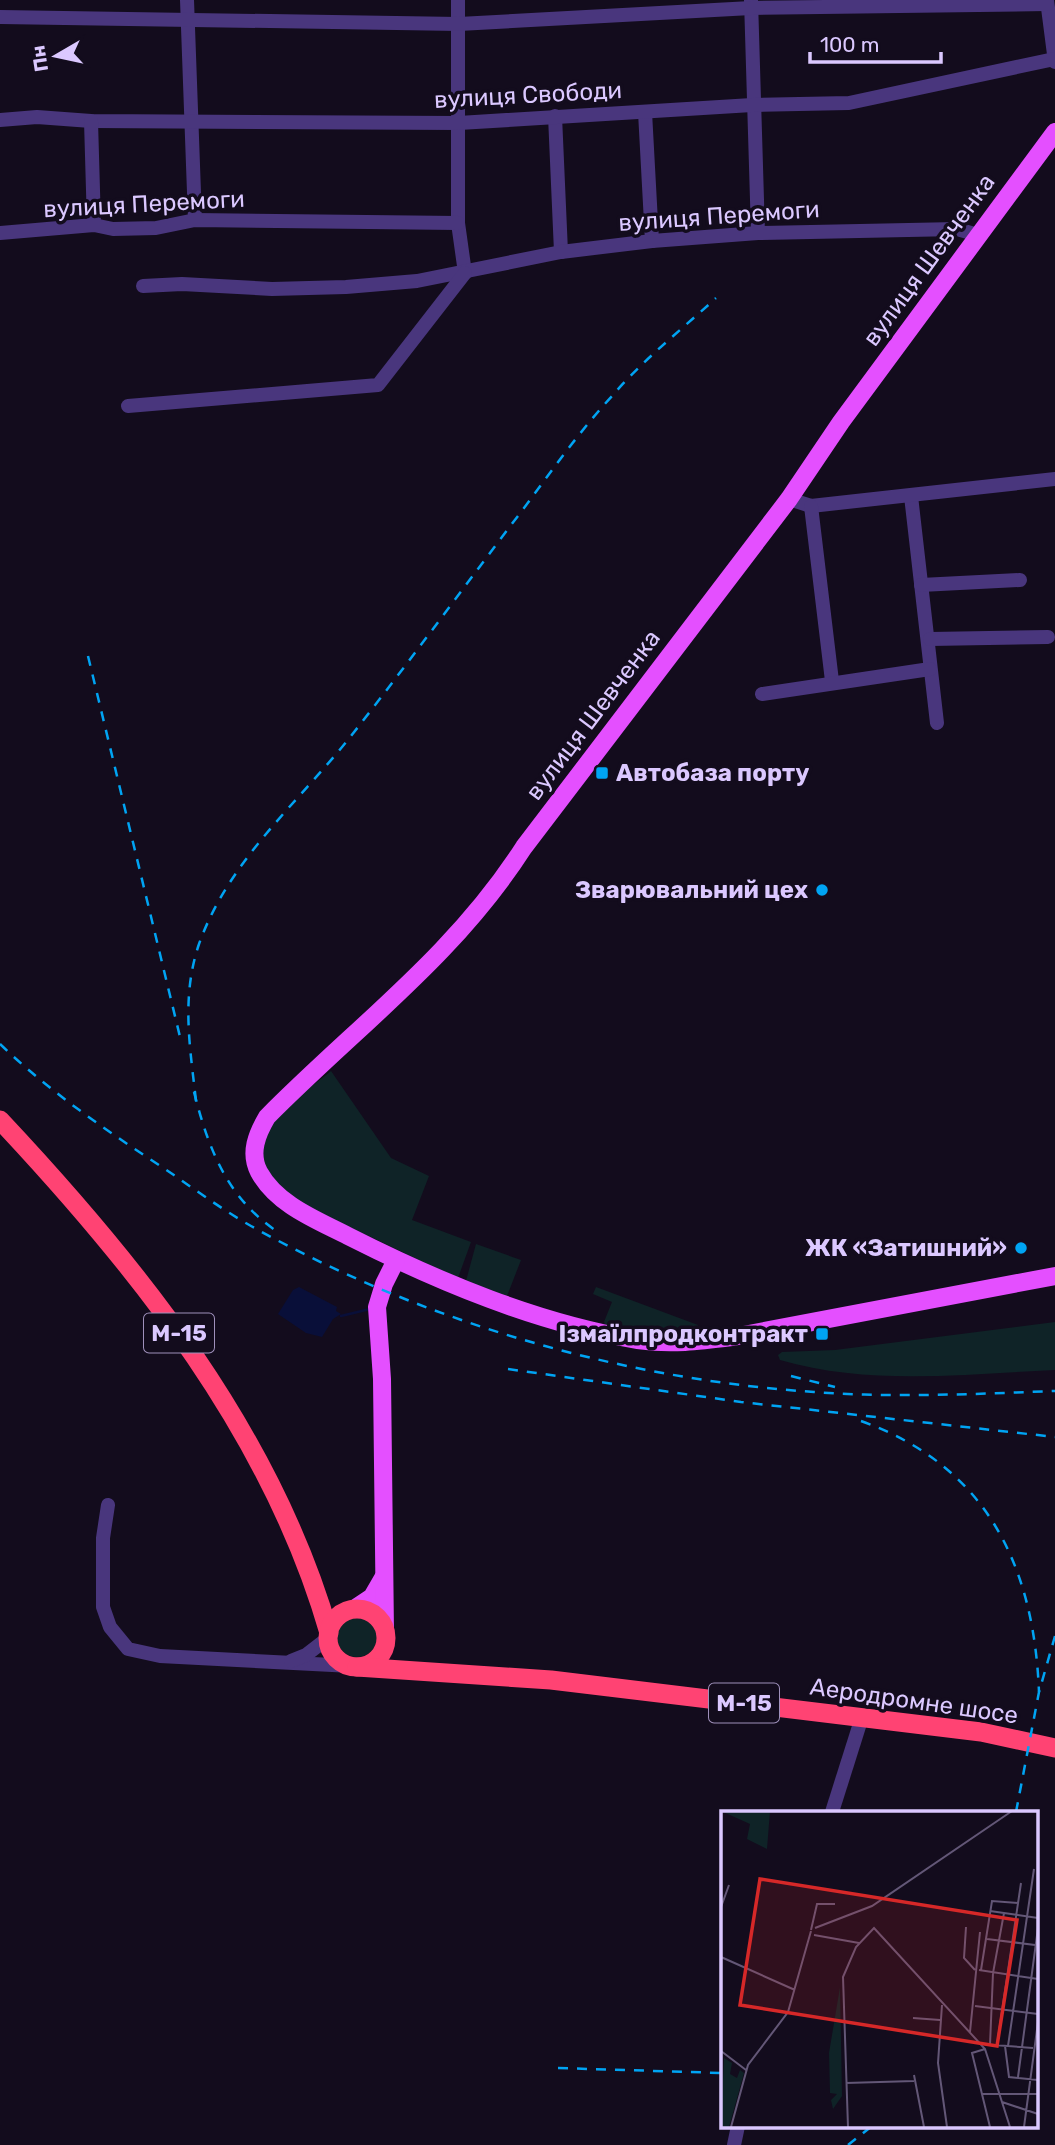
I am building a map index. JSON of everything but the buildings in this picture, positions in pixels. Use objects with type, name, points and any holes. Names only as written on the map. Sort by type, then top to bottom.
[{"type":"highway","name":"М-15","points":[[0,1120],[73,1197],[182,1337],[236,1419],[282,1510],[310,1578],[333,1654],[354,1667]]},
{"type":"highway","name":"М-15","points":[[310,1578],[330,1601],[353,1609],[366,1610],[377,1616],[386,1635]]},
{"type":"highway","points":[[328,1635],[336,1618],[353,1609]]},
{"type":"highway","points":[[354,1667],[378,1658],[386,1635]]},
{"type":"highway","name":"Аеродромне шосе","points":[[386,1635],[404,1660],[431,1670]]},
{"type":"highway","name":"Аеродромне шосе","points":[[354,1667],[551,1679],[995,1735],[1055,1748]]},
{"type":"main road","name":"вулиця Шевченка","points":[[1055,132],[841,422],[789,499],[581,771],[467,926],[425,970],[267,1117],[258,1132],[255,1144],[256,1163],[271,1189],[314,1219],[396,1260],[503,1304],[601,1332],[675,1343],[772,1331],[1055,1276]]},
{"type":"main road","points":[[386,1635],[382,1379],[377,1307],[384,1284],[396,1260]]},
{"type":"main road","points":[[353,1609],[379,1588],[385,1567]]},
{"type":"street","points":[[187,0],[189,122],[195,220]]},
{"type":"street","points":[[128,406],[378,385],[465,273],[458,223],[458,0]]},
{"type":"street","points":[[0,17],[459,24],[751,4],[1047,2],[1055,60]]},
{"type":"street","points":[[751,4],[758,233]]},
{"type":"street","name":"вулиця Свободи","points":[[0,120],[37,117],[91,121],[460,123],[752,105],[866,101],[1055,60]]},
{"type":"street","points":[[645,112],[652,241]]},
{"type":"street","points":[[555,116],[561,252]]},
{"type":"street","points":[[91,121],[94,225]]},
{"type":"street","name":"вулиця Перемоги","points":[[0,233],[94,225],[113,229],[156,228],[195,220],[458,223]]},
{"type":"street","name":"вулиця Перемоги","points":[[144,286],[182,284],[272,289],[417,281],[561,252],[652,241],[758,233],[957,229],[978,235]]},
{"type":"street","points":[[789,499],[811,506],[1055,480]]},
{"type":"street","points":[[911,496],[930,639],[930,669],[937,723]]},
{"type":"street","points":[[811,506],[832,681]]},
{"type":"street","points":[[921,585],[1020,580]]},
{"type":"street","points":[[930,639],[1048,637]]},
{"type":"street","points":[[762,694],[832,681],[848,682],[930,669]]},
{"type":"street","name":"Аеродромне шосе","points":[[108,1505],[103,1538],[103,1607],[110,1628],[128,1649],[160,1656],[354,1667]]},
{"type":"street","name":"Аеродромне шосе","points":[[279,1663],[306,1655],[328,1635]]},
{"type":"street","points":[[832,1811],[862,1717]]},
{"type":"green space","points":[[331,1071],[391,1158],[429,1176],[412,1220],[471,1242],[458,1278],[317,1212],[281,1188],[268,1173],[261,1156],[267,1129],[283,1110]]},
{"type":"green space","points":[[476,1244],[521,1260],[507,1296],[466,1281]]},
{"type":"green space","points":[[596,1287],[698,1325],[699,1332],[663,1337],[606,1326],[604,1322],[612,1302],[593,1294]]},
{"type":"green space","points":[[1055,1322],[1055,1370],[882,1376],[814,1368],[780,1360],[778,1355],[782,1352],[835,1350]]},
{"type":"green space","points":[[357,1617],[371,1623],[377,1637],[371,1651],[357,1657],[343,1651],[337,1637],[343,1623]]},
{"type":"shaded area","points":[[299,1287],[337,1307],[336,1311],[341,1314],[333,1319],[322,1337],[306,1333],[278,1314],[293,1290]]},
{"type":"waterway","points":[[341,1316],[370,1309]]},
{"type":"railway","points":[[196,1101],[188,1022],[190,983],[199,944],[228,886],[266,834],[351,736],[589,423],[636,370],[716,298]]},
{"type":"railway","points":[[88,656],[181,1041]]},
{"type":"railway","points":[[0,1044],[80,1110],[251,1226],[316,1260],[452,1317],[595,1359],[741,1385],[874,1395],[1055,1391]]},
{"type":"railway","points":[[194,1092],[221,1169],[244,1202],[275,1230]]},
{"type":"railway","points":[[508,1369],[741,1402],[1055,1437]]},
{"type":"railway","points":[[791,1376],[835,1387]]},
{"type":"railway","points":[[861,1421],[905,1440],[941,1465],[971,1493],[995,1526],[1014,1563],[1027,1603],[1035,1646],[1039,1692]]},
{"type":"railway","points":[[1016,1811],[1039,1692],[1055,1636]]},
{"type":"railway","points":[[558,2068],[721,2073]]},
{"type":"railway","points":[[848,2145],[869,2128]]},
{"type":"place","name":"Автобаза порту","points":[[602,773]]},
{"type":"place","name":"Зварювальний цех","points":[[822,890]]},
{"type":"place","name":"ЖК «Затишний»","points":[[1021,1248]]},
{"type":"place","name":"Ізмаїлпродконтракт","points":[[822,1334]]}]
